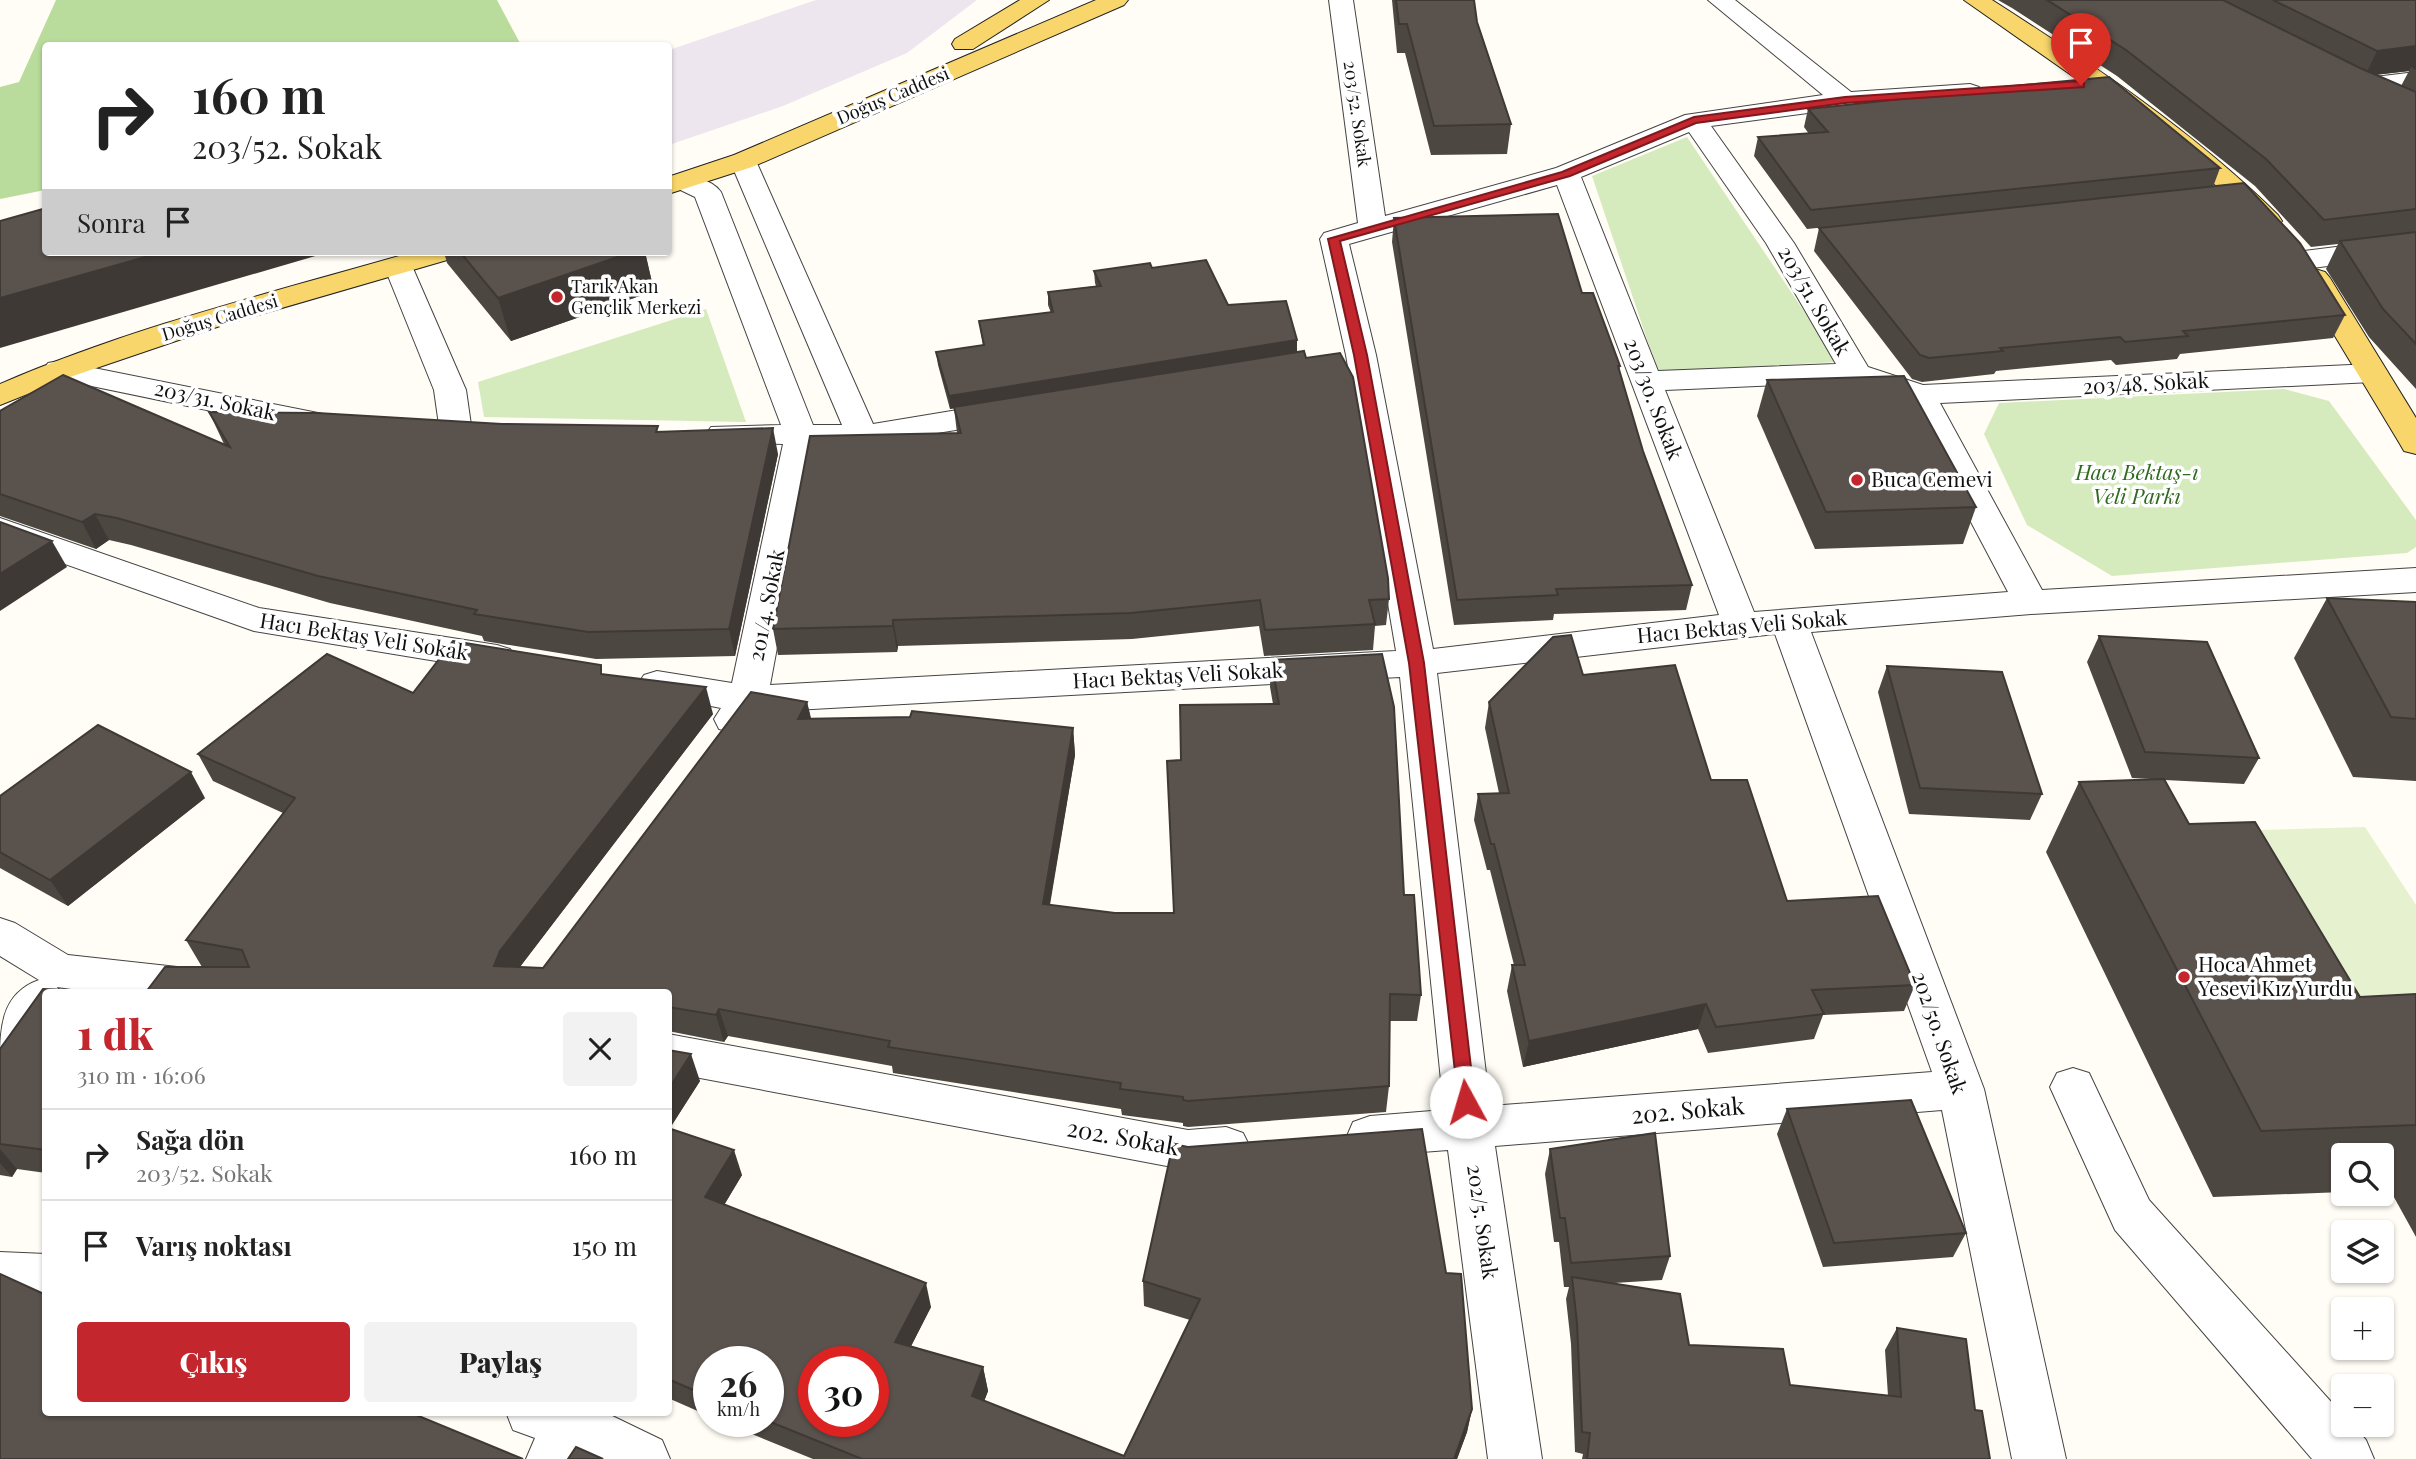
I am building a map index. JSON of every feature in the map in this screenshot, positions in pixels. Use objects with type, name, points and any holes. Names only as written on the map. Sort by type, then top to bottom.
[{"type":"main road","name":"Doğuş Caddesi","points":[[673,177],[955,49],[1037,0]]},
{"type":"main road","name":"Doğuş Caddesi","points":[[673,177],[743,161],[1116,0]]},
{"type":"main road","points":[[1976,0],[2106,83],[2243,194],[2304,260],[2416,442]]},
{"type":"main road","name":"Doğuş Caddesi","points":[[0,369],[387,259],[411,256]]},
{"type":"main road","name":"Doğuş Caddesi","points":[[0,396],[59,370],[387,259]]},
{"type":"street","name":"203/52. Sokak","points":[[1341,0],[1373,228]]},
{"type":"street","points":[[1720,0],[1845,100]]},
{"type":"street","points":[[2333,75],[2404,109]]},
{"type":"street","points":[[2358,87],[2416,80]]},
{"type":"street","points":[[2066,86],[2106,83]]},
{"type":"street","points":[[1373,228],[1566,174],[1694,121],[1845,100],[2000,90]]},
{"type":"street","name":"203/51. Sokak","points":[[1694,121],[1794,241],[1856,373],[1920,395]]},
{"type":"street","points":[[743,161],[862,435]]},
{"type":"street","name":"203/30. Sokak","points":[[1566,174],[1741,625]]},
{"type":"street","points":[[673,177],[707,192],[801,435]]},
{"type":"street","points":[[2202,198],[2243,194]]},
{"type":"street","name":"202/5. Sokak","points":[[1373,228],[1334,239],[1347,357],[1417,663],[1469,1129],[1515,1459]]},
{"type":"street","points":[[2304,260],[2416,246]]},
{"type":"street","points":[[387,259],[450,390],[456,432]]},
{"type":"street","name":"203/31. Sokak","points":[[59,370],[352,428]]},
{"type":"street","points":[[1646,381],[1856,373]]},
{"type":"street","name":"203/48. Sokak","points":[[1920,395],[2372,373]]},
{"type":"street","points":[[1920,395],[2031,602]]},
{"type":"street","points":[[691,434],[862,435],[1037,407]]},
{"type":"street","name":"201/4. Sokak","points":[[716,743],[748,699],[801,435]]},
{"type":"street","name":"Hacı Bektaş Veli Sokak","points":[[0,529],[254,619],[528,664]]},
{"type":"street","name":"Hacı Bektaş Veli Sokak","points":[[625,679],[748,699],[1417,663],[1788,621],[2031,602],[2416,580]]},
{"type":"street","name":"202/50. Sokak","points":[[1788,621],[1961,1089],[2039,1459]]},
{"type":"street","points":[[0,935],[60,971],[215,989]]},
{"type":"street","points":[[46,989],[60,971]]},
{"type":"street","points":[[0,1048],[42,994]]},
{"type":"street","name":"202. Sokak","points":[[672,1054],[1188,1150],[1268,1144]]},
{"type":"street","points":[[2073,1087],[2132,1215],[2347,1459]]},
{"type":"street","name":"202. Sokak","points":[[1335,1139],[1961,1089]]},
{"type":"street","points":[[0,1275],[42,1277]]},
{"type":"street","points":[[553,1432],[643,1459]]},
{"type":"shaded area","points":[[816,0],[977,0],[907,53],[783,106],[672,144],[672,49]]},
{"type":"green space","points":[[56,0],[497,0],[519,42],[42,42],[42,191],[0,199],[0,87],[19,82]]},
{"type":"green space","points":[[1687,137],[1838,362],[1658,372],[1592,176]]},
{"type":"green space","points":[[706,309],[746,422],[484,417],[478,382]]},
{"type":"green space","name":"Hacı Bektaş-ı Veli Parkı","points":[[2284,389],[2329,401],[2416,520],[2416,547],[2407,553],[2112,576],[2027,525],[1984,434],[1999,403]]},
{"type":"green space","points":[[2365,827],[2416,905],[2416,1044],[2312,1048],[2191,832]]},
{"type":"building","points":[[1396,0],[1474,0],[1477,22],[1511,124],[1434,126],[1407,24],[1399,24]]},
{"type":"building","points":[[2047,0],[2223,0],[2360,68],[2416,92],[2416,209],[2324,220],[2266,159],[2126,50]]},
{"type":"building","points":[[2273,0],[2416,0],[2416,46],[2377,51]]},
{"type":"building","points":[[2109,77],[2220,168],[1811,210],[1758,137],[1828,132],[1808,109],[1920,97],[1918,95]]},
{"type":"building","points":[[2244,183],[2300,243],[2345,315],[2183,331],[2188,336],[2125,342],[2120,337],[2000,348],[2003,351],[1929,358],[1920,355],[1819,228]]},
{"type":"building","points":[[42,209],[42,256],[149,256],[0,298],[0,221]]},
{"type":"building","points":[[1558,214],[1582,293],[1593,293],[1620,366],[1643,451],[1692,585],[1556,589],[1558,595],[1457,600],[1394,218]]},
{"type":"building","points":[[2416,232],[2416,344],[2383,309],[2340,241]]},
{"type":"building","points":[[463,256],[620,256],[498,298]]},
{"type":"building","points":[[1206,260],[1228,305],[1286,301],[1297,340],[949,396],[936,352],[984,345],[979,321],[1053,312],[1048,292],[1101,286],[1094,271],[1150,263],[1152,268]]},
{"type":"building","points":[[1304,351],[1306,358],[1340,353],[1353,377],[1388,578],[1389,599],[1369,600],[1375,624],[1265,630],[1260,600],[1131,613],[893,620],[893,626],[773,629],[810,436],[961,433],[954,407]]},
{"type":"building","points":[[63,375],[230,447],[209,412],[317,413],[502,424],[658,426],[656,432],[773,428],[729,629],[588,632],[474,614],[477,610],[318,576],[117,518],[95,514],[82,522],[0,494],[0,411]]},
{"type":"building","points":[[1904,376],[1976,507],[1826,512],[1767,380]]},
{"type":"building","points":[[0,522],[52,541],[0,574]]},
{"type":"building","points":[[2327,598],[2416,602],[2416,719],[2391,717]]},
{"type":"building","points":[[1571,635],[1583,675],[1675,665],[1711,780],[1747,780],[1787,901],[1878,896],[1915,985],[1812,990],[1824,1014],[1716,1027],[1706,1004],[1529,1041],[1512,965],[1525,965],[1494,844],[1491,844],[1478,794],[1509,793],[1489,702],[1553,637]]},
{"type":"building","points":[[2099,636],[2207,642],[2259,758],[2145,752]]},
{"type":"building","points":[[453,641],[601,665],[601,674],[706,687],[500,951],[494,966],[543,968],[751,692],[807,702],[798,719],[910,717],[912,711],[1073,728],[1043,904],[1115,913],[1174,913],[1167,761],[1181,760],[1180,705],[1279,704],[1271,660],[1382,654],[1394,707],[1404,895],[1414,895],[1421,995],[1390,994],[1389,1086],[1188,1101],[1183,1100],[1183,1097],[1120,1089],[1121,1083],[888,1047],[890,1041],[719,1009],[716,1015],[672,1008],[672,989],[148,989],[165,967],[249,967],[242,950],[186,940],[295,798],[198,754],[327,654],[413,693]]},
{"type":"building","points":[[1887,666],[2002,672],[2042,794],[1920,788]]},
{"type":"building","points":[[98,725],[191,772],[50,880],[0,852],[0,796]]},
{"type":"building","points":[[2164,779],[2189,824],[2255,822],[2360,997],[2416,994],[2416,1125],[2261,1131],[2079,782]]},
{"type":"building","points":[[42,990],[42,1149],[0,1144],[0,1049]]},
{"type":"building","points":[[672,1051],[691,1054],[672,1084]]},
{"type":"building","points":[[1911,1100],[1966,1233],[1834,1243],[1787,1109]]},
{"type":"building","points":[[672,1129],[734,1150],[705,1197],[926,1283],[895,1342],[983,1367],[972,1396],[1124,1456],[1200,1299],[1143,1281],[1173,1144],[1188,1147],[1422,1129],[1446,1273],[1461,1274],[1472,1409],[1454,1459],[862,1459],[808,1437],[889,1437],[889,1346],[798,1346],[798,1433],[784,1427],[784,1346],[693,1346],[693,1390],[672,1381]]},
{"type":"building","points":[[1655,1133],[1670,1256],[1571,1263],[1565,1218],[1560,1218],[1550,1149]]},
{"type":"building","points":[[0,1274],[42,1293],[42,1416],[419,1416],[523,1459],[0,1459]]},
{"type":"building","points":[[1572,1277],[1680,1294],[1689,1345],[1783,1349],[1790,1385],[1901,1397],[1897,1328],[1966,1339],[1975,1410],[1982,1411],[1990,1459],[1587,1459],[1590,1433],[1582,1432]]},
{"type":"building","points":[[576,1447],[603,1459],[568,1459]]},
{"type":"place","name":"Tarık Akan Gençlik Merkezi","points":[[557,297]]},
{"type":"place","name":"Buca Cemevi","points":[[1857,480]]},
{"type":"place","name":"Hoca Ahmet Yesevi Kız Yurdu","points":[[2184,977]]},
{"type":"route","points":[[1466,1102],[1417,663],[1361,355],[1334,239],[1566,174],[1706,118],[1845,100],[2081,85]]}]
